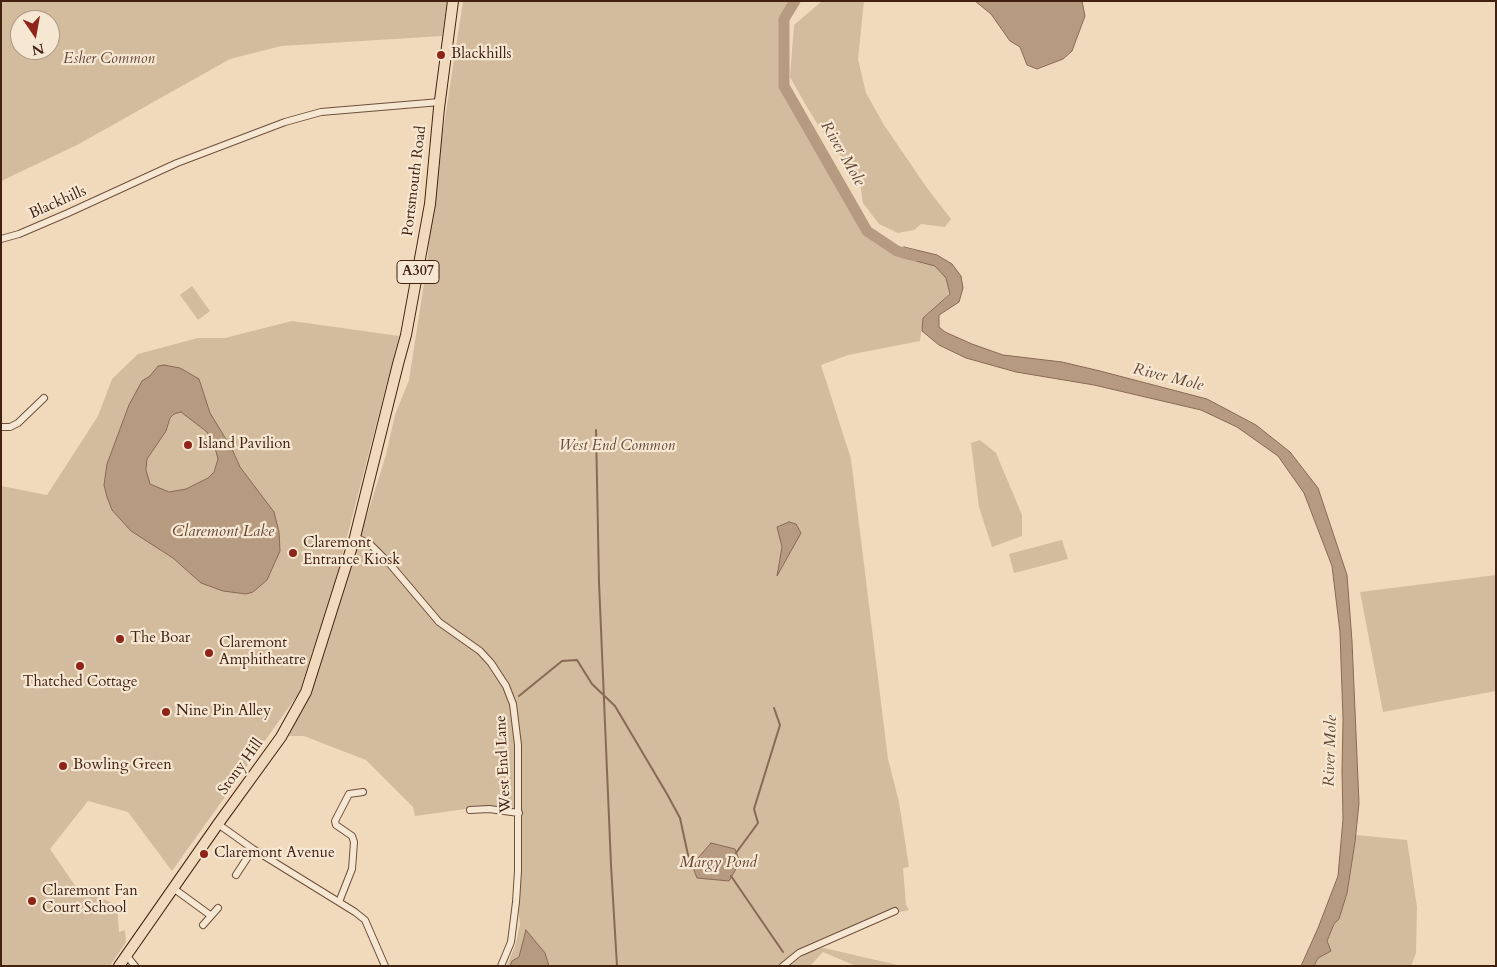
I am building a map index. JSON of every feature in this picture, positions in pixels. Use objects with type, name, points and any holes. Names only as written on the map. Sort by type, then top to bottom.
[{"type":"main road","name":"Portsmouth Road","points":[[354,537],[406,335],[415,290],[430,204],[440,102],[453,1]]},
{"type":"main road","name":"Stony Hill","points":[[119,966],[281,737],[306,692],[354,537]]},
{"type":"street","name":"Blackhills","points":[[1,240],[19,234],[177,163],[285,122],[320,112],[440,102]]},
{"type":"street","points":[[1,428],[10,427],[18,423],[44,398]]},
{"type":"street","name":"West End Lane","points":[[354,537],[370,544],[389,563],[439,622],[480,651],[491,663],[506,686],[513,704],[516,722],[519,813],[518,872],[514,920],[510,942],[501,966]]},
{"type":"street","points":[[339,902],[352,869],[354,842],[352,836],[334,823],[349,794],[363,792]]},
{"type":"street","points":[[470,810],[489,809],[519,813]]},
{"type":"street","points":[[218,824],[253,849],[365,920],[385,966]]},
{"type":"street","points":[[236,875],[253,849]]},
{"type":"street","points":[[173,888],[210,916]]},
{"type":"street","points":[[203,925],[218,908]]},
{"type":"street","points":[[783,966],[799,953],[896,910]]},
{"type":"street","points":[[126,956],[135,966]]},
{"type":"green space","name":"Esher Common","points":[[1,1],[447,1],[442,36],[281,46],[230,59],[77,145],[1,181]]},
{"type":"green space","name":"West End Common","points":[[463,1],[789,1],[780,16],[782,89],[864,235],[902,257],[936,265],[947,278],[949,294],[923,319],[920,341],[848,355],[821,365],[851,459],[888,759],[899,802],[909,867],[903,868],[906,905],[909,910],[900,912],[891,910],[823,941],[781,966],[507,966],[516,943],[520,924],[521,812],[480,807],[415,816],[413,807],[366,760],[304,736],[289,736],[321,662],[386,455],[395,415],[409,380],[427,264],[434,190]]},
{"type":"green space","points":[[822,1],[864,1],[858,59],[866,93],[884,125],[927,188],[951,219],[945,227],[921,224],[914,230],[898,233],[879,224],[863,203],[860,182],[818,125],[790,77],[794,25]]},
{"type":"green space","points":[[192,286],[210,311],[198,320],[180,295]]},
{"type":"green space","points":[[292,321],[399,336],[337,576],[299,693],[172,871],[128,812],[88,801],[50,849],[76,887],[117,905],[119,932],[125,930],[126,942],[110,966],[1,966],[1,486],[47,495],[98,416],[112,379],[138,354],[198,338],[225,338]]},
{"type":"green space","points":[[980,440],[996,453],[1022,515],[1022,536],[992,547],[979,507],[971,443]]},
{"type":"green space","points":[[1062,540],[1068,559],[1014,573],[1009,554]]},
{"type":"green space","points":[[1496,575],[1496,691],[1383,712],[1360,592]]},
{"type":"green space","points":[[1356,835],[1407,840],[1417,907],[1416,953],[1411,966],[1314,966],[1327,942],[1347,893]]},
{"type":"green space","points":[[817,947],[902,966],[856,966],[823,952],[810,966],[790,966]]},
{"type":"water","points":[[975,1],[1082,1],[1085,16],[1072,51],[1063,59],[1037,69],[1027,65],[1020,47],[1010,41],[991,14]]},
{"type":"water","points":[[904,247],[937,255],[952,264],[961,276],[963,288],[959,302],[939,315],[939,327],[945,332],[1003,355],[1062,362],[1207,399],[1256,425],[1290,452],[1318,488],[1347,575],[1352,641],[1359,803],[1347,893],[1339,919],[1334,924],[1327,941],[1331,951],[1318,958],[1314,966],[1301,966],[1338,876],[1343,819],[1343,720],[1340,632],[1332,566],[1304,493],[1278,456],[1237,427],[1201,410],[1094,385],[1016,372],[966,358],[939,345],[922,331],[923,318],[950,294],[946,278],[935,266],[901,257]]},
{"type":"water","name":"Claremont Lake","points":[[164,365],[180,368],[199,379],[210,413],[232,449],[240,467],[274,512],[279,532],[280,551],[267,580],[253,592],[246,594],[223,591],[201,583],[173,558],[131,531],[112,510],[104,485],[107,464],[129,405],[142,381],[150,376],[158,366]],"holes":[[[181,412],[207,432],[218,459],[214,472],[208,478],[186,489],[169,492],[150,484],[146,470],[147,459],[166,431],[170,418],[174,414]]]},
{"type":"water","points":[[789,522],[796,524],[801,533],[777,576],[782,547],[777,527]]},
{"type":"water","name":"Margy Pond","points":[[711,843],[735,849],[740,862],[729,881],[697,878],[692,865]]},
{"type":"water","points":[[526,930],[545,953],[549,966],[510,966],[512,961],[519,957]]},
{"type":"waterway","name":"River Mole","points":[[795,1],[784,19],[784,86],[867,231],[897,251],[916,256]]},
{"type":"waterway","points":[[596,430],[599,582],[617,966]]},
{"type":"waterway","points":[[519,696],[562,661],[577,660],[592,684],[615,706],[667,794],[680,818],[690,864],[692,865]]},
{"type":"waterway","points":[[736,853],[758,823],[754,809],[780,725],[774,708]]},
{"type":"waterway","points":[[731,876],[783,952]]},
{"type":"place","name":"Blackhills","points":[[441,55]]},
{"type":"place","name":"Island Pavilion","points":[[188,445]]},
{"type":"place","name":"Claremont Entrance Kiosk","points":[[293,553]]},
{"type":"place","name":"The Boar","points":[[120,639]]},
{"type":"place","name":"Claremont Amphitheatre","points":[[209,653]]},
{"type":"place","name":"Thatched Cottage","points":[[80,666]]},
{"type":"place","name":"Nine Pin Alley","points":[[166,712]]},
{"type":"place","name":"Bowling Green","points":[[63,766]]},
{"type":"place","name":"Claremont Avenue","points":[[204,854]]},
{"type":"place","name":"Claremont Fan Court School","points":[[32,901]]}]
